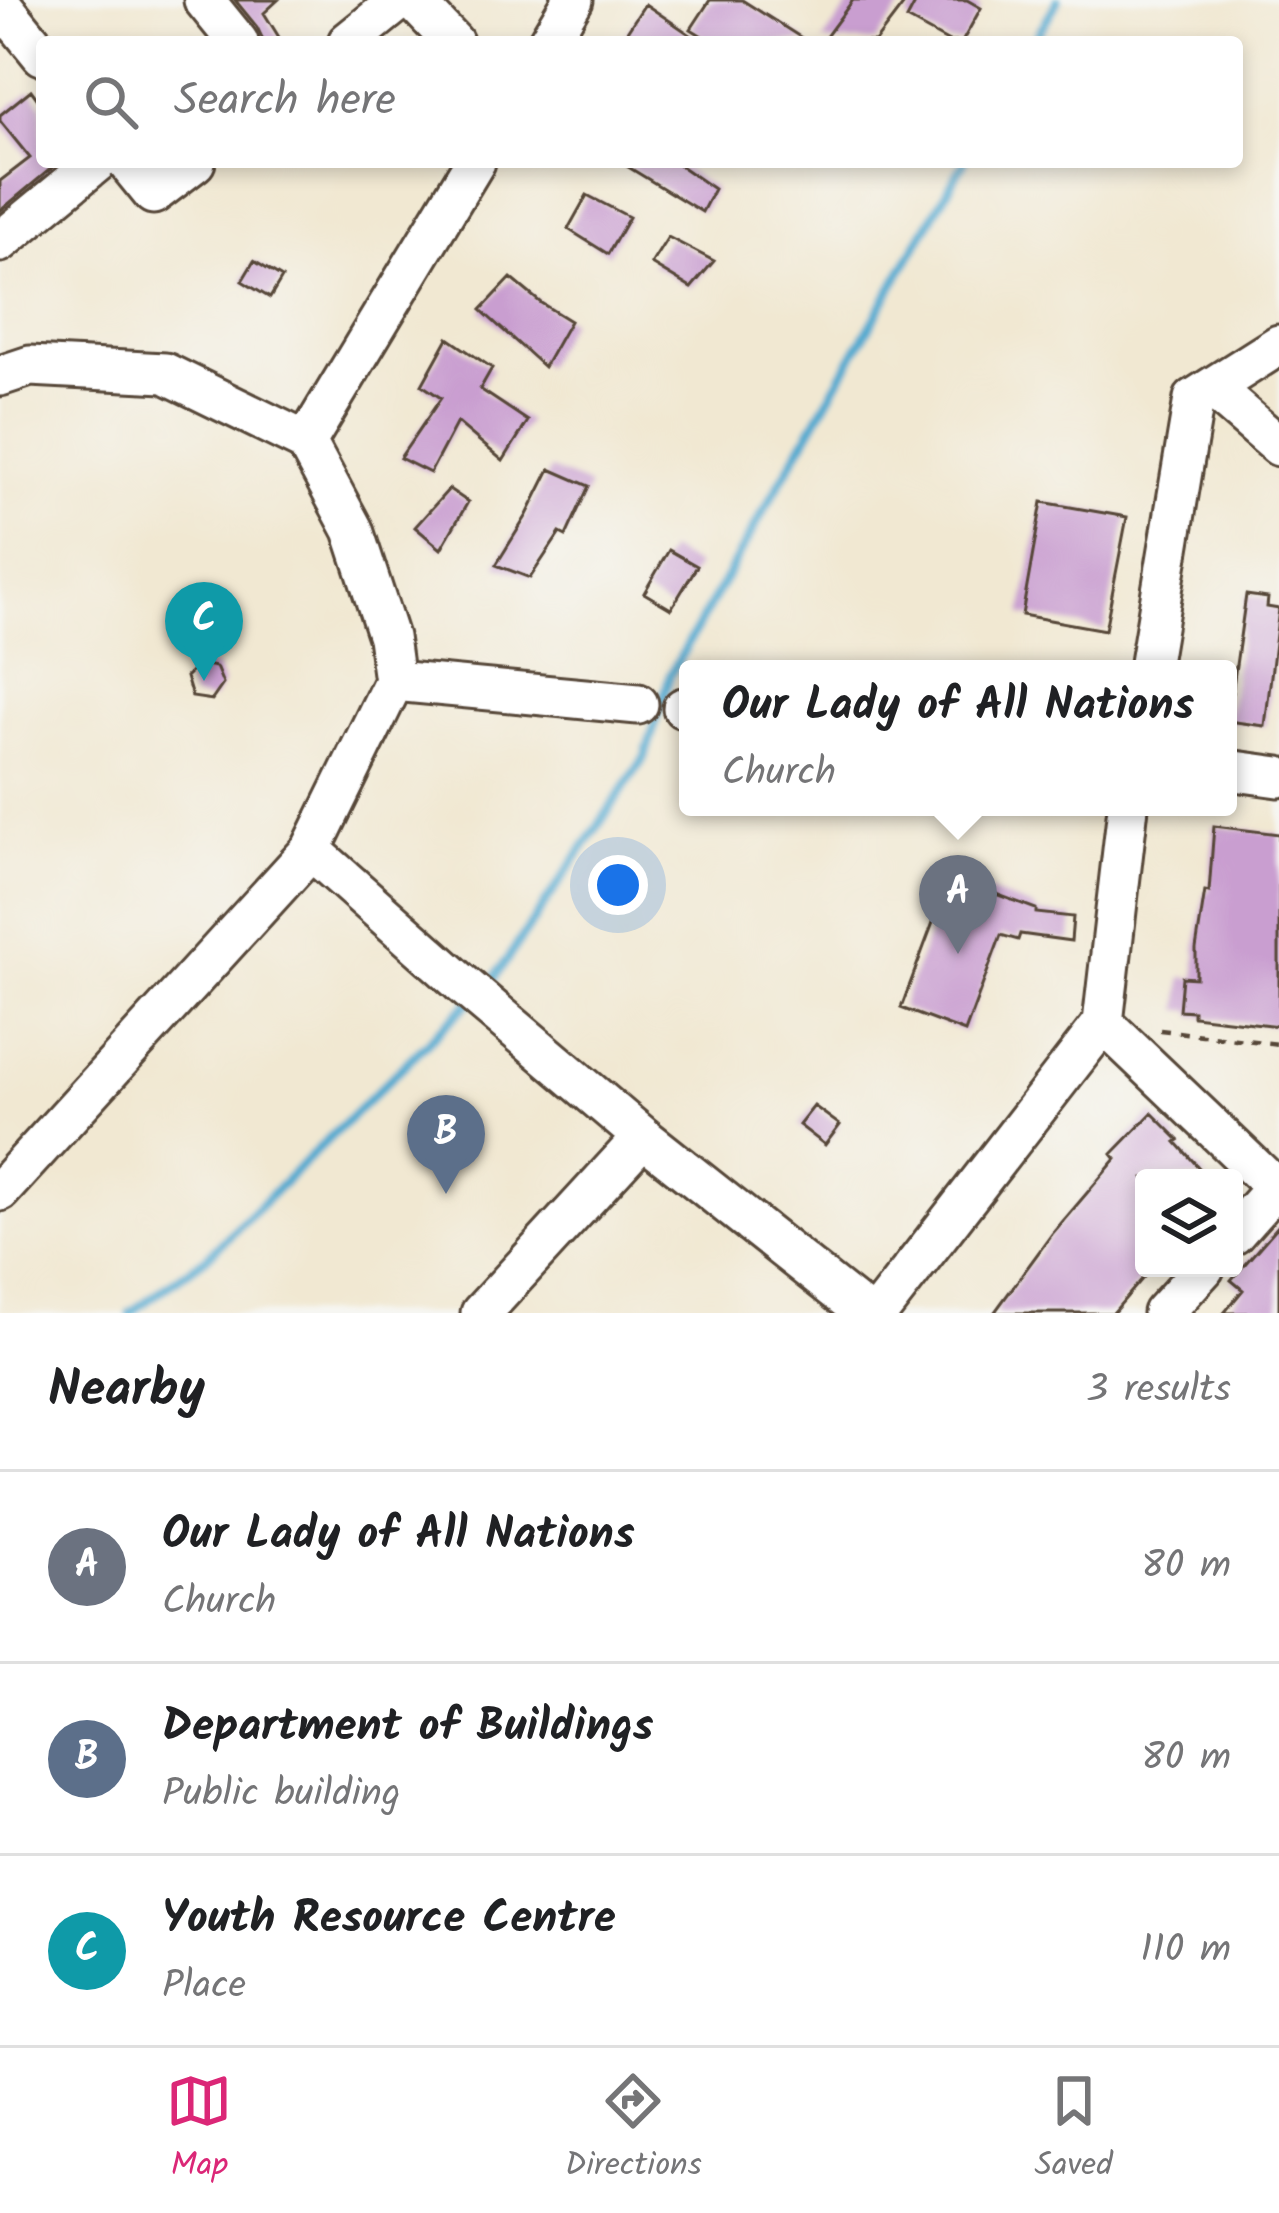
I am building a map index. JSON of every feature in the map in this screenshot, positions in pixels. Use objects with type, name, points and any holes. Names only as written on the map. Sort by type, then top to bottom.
[{"type":"street","points":[[204,0],[233,36]]},
{"type":"street","points":[[355,36],[400,0]]},
{"type":"street","points":[[413,0],[447,36]]},
{"type":"street","points":[[552,36],[573,0]]},
{"type":"street","points":[[11,6],[36,46]]},
{"type":"street","points":[[0,242],[90,168]]},
{"type":"street","points":[[132,168],[153,194],[187,168]]},
{"type":"street","points":[[306,442],[471,168]]},
{"type":"street","points":[[1151,660],[1194,400],[1279,345]]},
{"type":"street","points":[[0,376],[30,365],[165,373],[306,442],[353,530],[388,637],[394,681],[311,850],[0,1191]]},
{"type":"street","points":[[1213,388],[1279,446]]},
{"type":"street","points":[[394,681],[638,704]]},
{"type":"street","points":[[1237,771],[1279,777]]},
{"type":"street","points":[[878,1313],[1103,1023],[1127,816]]},
{"type":"street","points":[[311,850],[643,1137],[865,1313]]},
{"type":"street","points":[[1103,1023],[1277,1190],[1243,1225]]},
{"type":"street","points":[[492,1310],[643,1137]]},
{"type":"street","points":[[1163,1313],[1196,1277]]},
{"type":"path","points":[[1103,1023],[1279,1044]]},
{"type":"building","points":[[235,0],[278,0],[264,13],[278,36],[261,36]]},
{"type":"building","points":[[710,0],[742,0],[799,36],[702,36],[691,29]]},
{"type":"building","points":[[853,0],[907,0],[880,36],[826,36]]},
{"type":"building","points":[[917,0],[967,0],[981,8],[965,36],[938,36],[907,19]]},
{"type":"building","points":[[645,4],[692,36],[624,36]]},
{"type":"building","points":[[31,90],[36,97],[36,168],[52,168],[0,211],[0,181],[30,158],[0,115]]},
{"type":"building","points":[[630,168],[684,168],[714,189],[702,212]]},
{"type":"building","points":[[587,195],[629,217],[608,254],[568,229]]},
{"type":"building","points":[[668,237],[714,261],[691,288],[651,264]]},
{"type":"building","points":[[254,261],[282,278],[270,298],[242,281]]},
{"type":"building","points":[[511,278],[570,321],[544,367],[481,310]]},
{"type":"building","points":[[448,338],[492,368],[480,389],[528,421],[503,461],[457,422],[430,473],[400,458],[441,398],[422,385]]},
{"type":"building","points":[[550,469],[589,486],[566,536],[560,533],[530,578],[496,565]]},
{"type":"building","points":[[449,489],[468,502],[441,549],[415,527]]},
{"type":"building","points":[[1042,502],[1127,517],[1105,630],[1022,615]]},
{"type":"building","points":[[669,550],[697,566],[671,609],[644,593]]},
{"type":"building","points":[[1246,595],[1268,598],[1267,607],[1279,609],[1265,726],[1237,722],[1237,660]]},
{"type":"building","points":[[199,664],[216,667],[223,684],[212,700],[192,697],[186,677]]},
{"type":"building","points":[[1214,826],[1279,834],[1279,1026],[1193,1016],[1193,1011],[1179,1010],[1182,977],[1196,978]]},
{"type":"building","points":[[950,877],[1036,909],[1036,913],[1073,917],[1071,941],[1001,935],[965,1032],[901,1008]]},
{"type":"building","points":[[814,1106],[840,1125],[825,1145],[799,1125]]},
{"type":"building","points":[[1152,1113],[1200,1169],[1135,1169],[1135,1277],[1144,1277],[1113,1313],[994,1313],[1116,1159],[1112,1154]]},
{"type":"building","points":[[1279,1225],[1279,1313],[1224,1313],[1243,1290],[1231,1280],[1243,1277],[1243,1266]]},
{"type":"waterway","points":[[1037,36],[1058,0]]},
{"type":"waterway","points":[[483,990],[645,757],[670,675],[961,168]]},
{"type":"waterway","points":[[130,1313],[206,1258],[470,1001]]},
{"type":"place","name":"Youth Resource Centre","points":[[204,681]]},
{"type":"place","name":"Our Lady of All Nations","points":[[958,954]]},
{"type":"place","name":"Department of Buildings","points":[[446,1194]]}]
